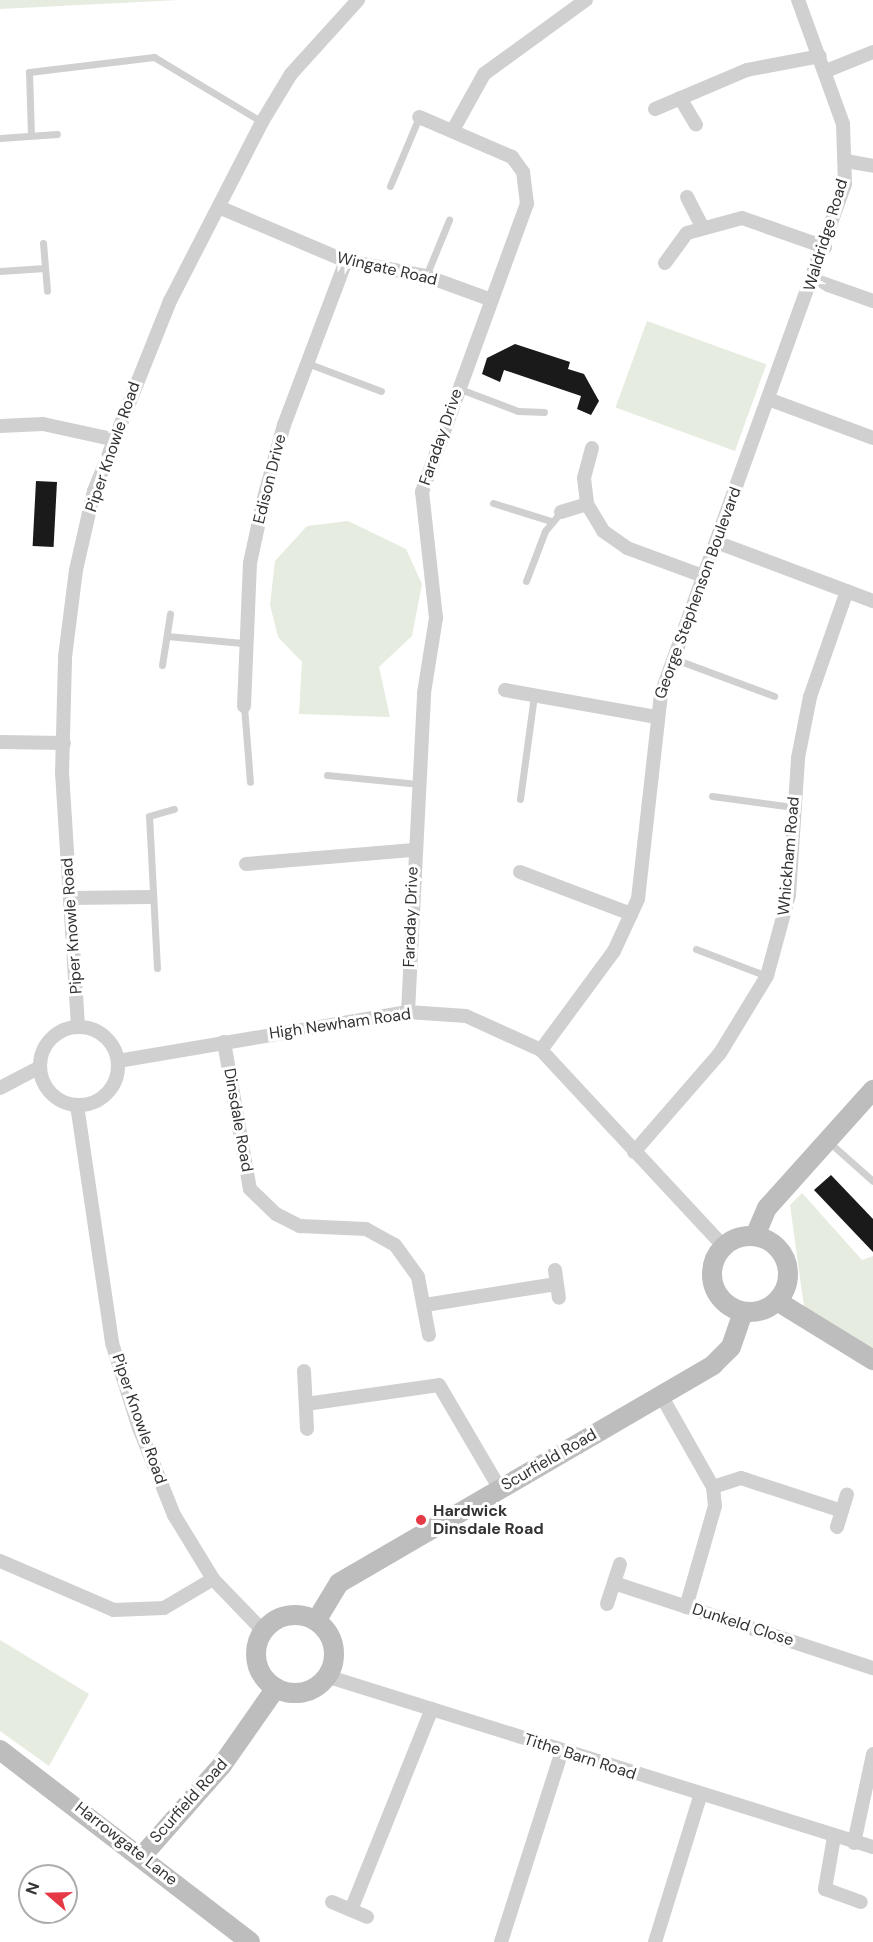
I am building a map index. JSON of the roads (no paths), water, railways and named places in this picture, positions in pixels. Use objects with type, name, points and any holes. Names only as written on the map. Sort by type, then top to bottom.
[{"type":"street","name":"Piper Knowle Road","points":[[78,1026],[64,743],[65,657],[76,570],[112,440],[170,301],[221,208],[262,122],[291,74],[358,0]]},
{"type":"street","points":[[453,130],[469,92],[484,74],[586,0]]},
{"type":"street","name":"Waldridge Road","points":[[768,399],[814,280],[845,183],[843,124],[826,71],[798,0]]},
{"type":"street","points":[[826,71],[873,52]]},
{"type":"street","points":[[655,109],[747,70],[820,56]]},
{"type":"street","points":[[680,98],[696,125]]},
{"type":"street","name":"Faraday Drive","points":[[408,1012],[418,784],[436,588],[422,492],[489,298],[527,204],[523,172],[512,157],[419,117]]},
{"type":"street","points":[[846,161],[873,165]]},
{"type":"street","points":[[687,197],[702,227]]},
{"type":"street","name":"Wingate Road","points":[[221,208],[346,261],[426,276],[489,298]]},
{"type":"street","points":[[665,263],[674,246],[702,227],[742,218],[825,247]]},
{"type":"street","name":"Edison Drive","points":[[244,706],[243,644],[250,563],[264,498],[307,363],[346,261]]},
{"type":"street","points":[[814,280],[873,302]]},
{"type":"street","points":[[768,399],[873,438]]},
{"type":"street","name":"George Stephenson Boulevard","points":[[542,1050],[614,951],[631,914],[642,880],[656,717],[672,658],[768,399]]},
{"type":"street","points":[[0,426],[43,424],[112,440]]},
{"type":"street","points":[[592,448],[584,478],[587,504],[603,531],[627,548],[703,576]]},
{"type":"street","points":[[556,517],[587,504]]},
{"type":"street","points":[[716,542],[873,601]]},
{"type":"street","name":"Whickham Road","points":[[634,1152],[720,1053],[767,976],[789,895],[793,807],[810,697],[847,591]]},
{"type":"street","points":[[505,690],[656,717]]},
{"type":"street","points":[[0,742],[64,743]]},
{"type":"street","points":[[246,864],[414,850]]},
{"type":"street","points":[[520,872],[631,914]]},
{"type":"street","points":[[70,898],[150,897]]},
{"type":"street","name":"High Newham Road","points":[[118,1061],[408,1012],[466,1016],[542,1050],[723,1246]]},
{"type":"street","points":[[0,1088],[40,1067],[52,1037],[78,1026],[103,1035],[118,1061],[108,1091],[77,1105],[52,1094],[40,1067]]},
{"type":"street","name":"Dinsdale Road","points":[[224,1042],[250,1189],[276,1214],[300,1226],[366,1229],[381,1235],[409,1260],[425,1305],[429,1335]]},
{"type":"street","points":[[755,1236],[767,1208],[873,1090]]},
{"type":"street","name":"Piper Knowle Road","points":[[77,1105],[93,1243],[115,1354],[174,1515],[213,1579],[263,1631]]},
{"type":"street","points":[[777,1301],[788,1264],[773,1243],[755,1236],[723,1246],[714,1260],[715,1290],[742,1312],[777,1301],[873,1360]]},
{"type":"street","points":[[425,1305],[557,1284]]},
{"type":"street","name":"Scurfield Road","points":[[316,1621],[339,1583],[662,1397],[713,1365],[731,1347],[742,1312]]},
{"type":"street","points":[[304,1371],[308,1429]]},
{"type":"street","points":[[306,1404],[439,1385],[500,1489]]},
{"type":"street","points":[[662,1397],[713,1487],[709,1533],[687,1607]]},
{"type":"street","points":[[713,1487],[741,1478],[842,1511]]},
{"type":"street","points":[[837,1527],[847,1494]]},
{"type":"street","points":[[0,1561],[114,1610],[164,1608],[213,1579]]},
{"type":"street","points":[[607,1604],[620,1564]]},
{"type":"street","name":"Dunkeld Close","points":[[614,1584],[873,1668]]},
{"type":"street","points":[[287,1616],[316,1621],[333,1646],[326,1676],[304,1692],[276,1688],[259,1669],[256,1656],[263,1631],[287,1616]]},
{"type":"street","name":"Tithe Barn Road","points":[[326,1676],[700,1797],[873,1847]]},
{"type":"street","name":"Scurfield Road","points":[[142,1855],[222,1765],[276,1688]]},
{"type":"street","points":[[351,1910],[432,1709]]},
{"type":"street","name":"Harrowgate Lane","points":[[0,1750],[142,1855],[249,1942]]},
{"type":"street","points":[[501,1942],[562,1751]]},
{"type":"street","points":[[854,1843],[873,1754]]},
{"type":"street","points":[[655,1942],[700,1797]]},
{"type":"street","points":[[834,1837],[825,1889],[861,1902]]},
{"type":"street","points":[[332,1902],[367,1917]]},
{"type":"lane","points":[[31,135],[29,72],[154,57],[262,122]]},
{"type":"lane","points":[[390,186],[419,117]]},
{"type":"lane","points":[[0,138],[57,134]]},
{"type":"lane","points":[[426,276],[449,220]]},
{"type":"lane","points":[[43,243],[47,291]]},
{"type":"lane","points":[[0,271],[45,268]]},
{"type":"lane","points":[[307,363],[381,391]]},
{"type":"lane","points":[[458,388],[518,411],[544,412]]},
{"type":"lane","points":[[493,503],[556,517],[526,581]]},
{"type":"lane","points":[[162,665],[170,614]]},
{"type":"lane","points":[[166,636],[243,644]]},
{"type":"lane","points":[[672,658],[774,696]]},
{"type":"lane","points":[[520,798],[534,695]]},
{"type":"lane","points":[[244,706],[250,782]]},
{"type":"lane","points":[[327,775],[418,784]]},
{"type":"lane","points":[[712,796],[793,807]]},
{"type":"lane","points":[[157,968],[150,897],[149,816],[174,809]]},
{"type":"lane","points":[[696,949],[767,976]]},
{"type":"lane","points":[[828,1141],[873,1181]]},
{"type":"place","name":"Hardwick Dinsdale Road","points":[[421,1520]]}]
